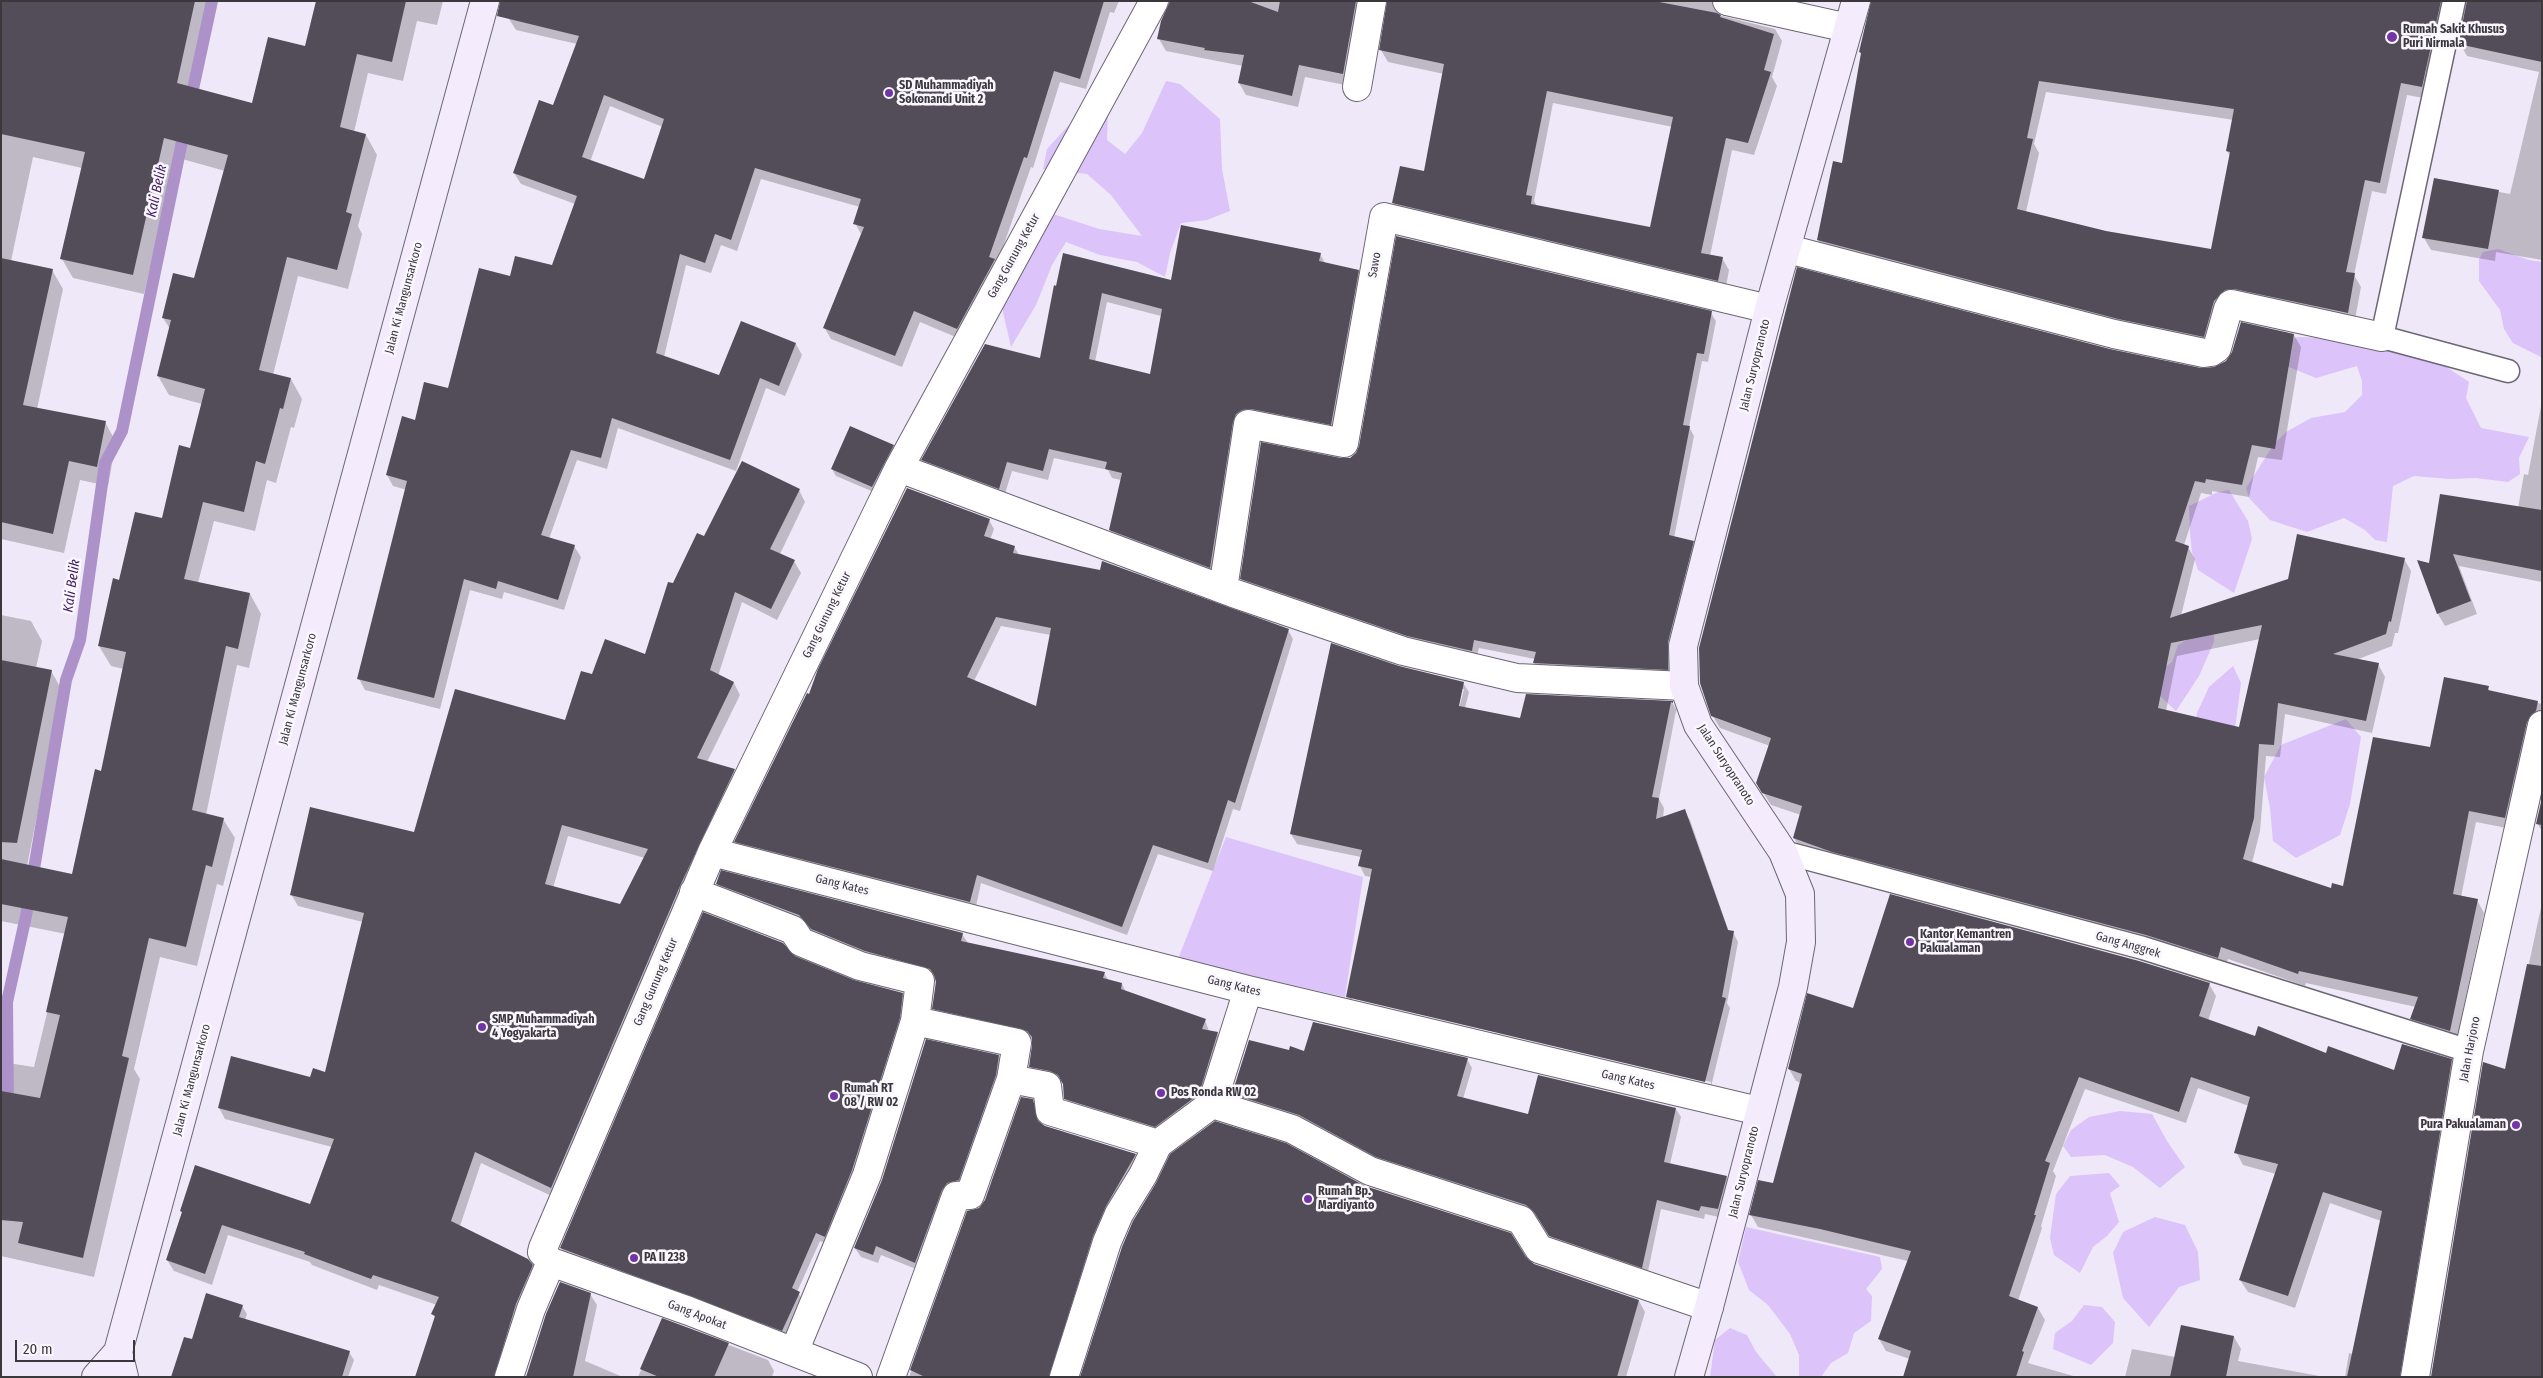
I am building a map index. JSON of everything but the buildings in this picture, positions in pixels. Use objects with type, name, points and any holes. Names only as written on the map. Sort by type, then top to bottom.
[{"type":"main road","name":"Jalan Ki Mangunsarkoro","points":[[121,1364],[485,1]]},
{"type":"main road","name":"Jalan Suryopranoto","points":[[1689,1377],[1710,1307],[1759,1112],[1793,987],[1801,942],[1800,894],[1783,852],[1698,725],[1684,686],[1683,646],[1769,309],[1788,249],[1856,1]]},
{"type":"main road","points":[[96,1377],[121,1364]]},
{"type":"street","name":"Gang Gunung Ketur","points":[[509,1377],[546,1256],[712,852],[899,468],[1154,1]]},
{"type":"street","points":[[1357,87],[1372,1]]},
{"type":"street","points":[[1727,1],[1848,28]]},
{"type":"street","name":"Sawo","points":[[1222,589],[1248,424],[1344,443],[1384,217],[1769,309]]},
{"type":"street","points":[[1788,249],[2114,334],[2204,353],[2217,348],[2231,304],[2382,337]]},
{"type":"street","points":[[899,468],[1222,589],[1403,651],[1516,678],[1684,686]]},
{"type":"street","name":"Jalan Harjono","points":[[2415,1377],[2468,1051],[2542,725]]},
{"type":"street","name":"Gang Kates","points":[[712,852],[1248,990],[1759,1112]]},
{"type":"street","points":[[694,892],[793,930],[801,942],[860,966],[920,981],[915,1021],[867,1175],[794,1352]]},
{"type":"street","points":[[1064,1377],[1107,1242],[1119,1214],[1158,1144],[1212,1104],[1248,990]]},
{"type":"street","points":[[891,1377],[956,1196],[970,1195],[1011,1079],[1017,1043],[915,1021]]},
{"type":"street","points":[[1011,1079],[1047,1086],[1050,1111],[1158,1144]]},
{"type":"street","points":[[1212,1104],[1292,1129],[1370,1171],[1521,1220],[1539,1249],[1710,1307]]},
{"type":"street","name":"Gang Apokat","points":[[546,1256],[858,1377]]},
{"type":"lane","points":[[2454,1],[2382,337],[2508,371]]},
{"type":"lane","name":"Gang Anggrek","points":[[1783,852],[2143,948],[2468,1051]]},
{"type":"shaded area","points":[[1166,81],[1180,84],[1220,119],[1222,169],[1230,211],[1207,220],[1181,223],[1170,253],[1165,277],[1137,262],[1100,255],[1066,242],[1052,265],[1036,305],[1011,347],[1000,299],[1038,209],[1099,229],[1142,236],[1111,195],[1087,174],[1043,169],[1047,149],[1079,114],[1108,112],[1107,140],[1125,154],[1142,133]]},
{"type":"shaded area","points":[[2498,249],[2529,260],[2542,262],[2541,357],[2513,343],[2504,329],[2500,310],[2479,281],[2479,259],[2483,252]]},
{"type":"shaded area","points":[[2298,337],[2331,338],[2436,360],[2469,382],[2466,398],[2481,428],[2529,437],[2519,458],[2520,474],[2508,482],[2476,478],[2450,479],[2414,476],[2393,486],[2387,542],[2375,540],[2365,530],[2344,518],[2307,532],[2270,520],[2249,498],[2246,488],[2274,444],[2286,432],[2311,418],[2345,412],[2362,395],[2362,381],[2357,366],[2316,378],[2286,366],[2279,344]]},
{"type":"shaded area","points":[[2229,490],[2248,521],[2252,539],[2234,593],[2198,570],[2192,552],[2190,533],[2189,506],[2218,492]]},
{"type":"shaded area","points":[[2201,632],[2214,635],[2214,642],[2199,676],[2176,711],[2159,695],[2153,677],[2172,662],[2178,645]]},
{"type":"shaded area","points":[[2233,666],[2241,683],[2235,729],[2195,726],[2197,713],[2209,687]]},
{"type":"shaded area","points":[[2346,719],[2361,737],[2350,804],[2340,835],[2296,858],[2273,841],[2270,808],[2264,777],[2281,745]]},
{"type":"shaded area","points":[[1226,837],[1363,877],[1345,997],[1178,959]]},
{"type":"shaded area","points":[[2120,1111],[2152,1114],[2167,1141],[2185,1167],[2160,1188],[2133,1167],[2105,1155],[2071,1157],[2063,1146],[2071,1130],[2089,1117]]},
{"type":"shaded area","points":[[2109,1173],[2120,1186],[2110,1193],[2119,1222],[2107,1236],[2093,1247],[2080,1273],[2054,1255],[2050,1238],[2056,1194],[2070,1176]]},
{"type":"shaded area","points":[[2155,1217],[2185,1225],[2198,1252],[2200,1280],[2179,1287],[2149,1327],[2123,1298],[2113,1253],[2123,1232]]},
{"type":"shaded area","points":[[1746,1227],[1880,1257],[1882,1269],[1866,1289],[1872,1296],[1871,1321],[1854,1333],[1848,1353],[1831,1363],[1821,1377],[1799,1377],[1799,1355],[1790,1334],[1768,1305],[1749,1290],[1738,1262]]},
{"type":"shaded area","points":[[2084,1305],[2102,1307],[2115,1322],[2113,1343],[2091,1365],[2053,1349],[2055,1333],[2072,1321]]},
{"type":"shaded area","points":[[1730,1328],[1747,1335],[1756,1352],[1777,1377],[1710,1377],[1715,1340]]},
{"type":"waterway","name":"Kali Belik","points":[[190,103],[212,1]]},
{"type":"waterway","name":"Kali Belik","points":[[8,1109],[7,1002],[26,916],[66,680],[80,640],[105,463],[122,431],[185,127]]},
{"type":"place","name":"Rumah Sakit Khusus Puri Nirmala","points":[[2392,37]]},
{"type":"place","name":"SD Muhammadiyah Sokonandi Unit 2","points":[[889,93]]},
{"type":"place","name":"Kantor Kemantren Pakualaman","points":[[1910,942]]},
{"type":"place","name":"SMP Muhammadiyah 4 Yogyakarta","points":[[482,1027]]},
{"type":"place","name":"Pos Ronda RW 02","points":[[1161,1093]]},
{"type":"place","name":"Rumah RT 08 / RW 02","points":[[834,1096]]},
{"type":"place","name":"Pura Pakualaman","points":[[2516,1125]]},
{"type":"place","name":"Rumah Bp. Mardiyanto","points":[[1308,1199]]},
{"type":"place","name":"PA II 238","points":[[634,1258]]}]
